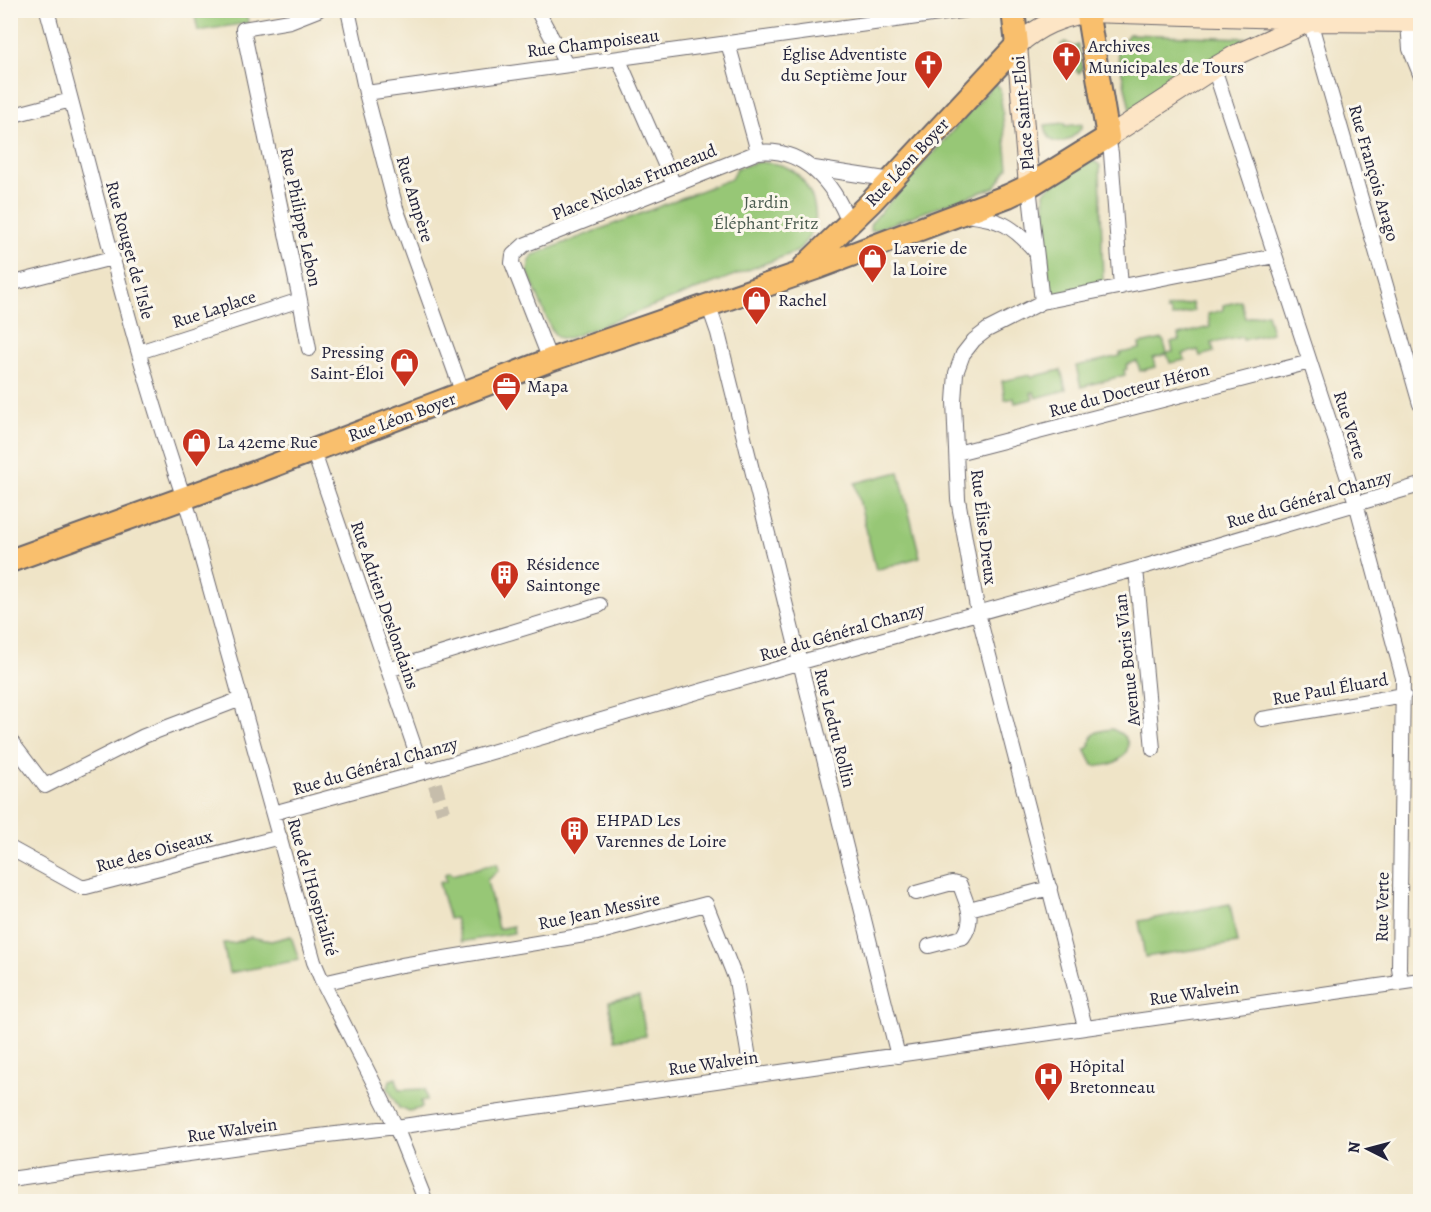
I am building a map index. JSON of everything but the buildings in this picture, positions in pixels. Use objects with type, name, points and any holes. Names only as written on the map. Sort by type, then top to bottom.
[{"type":"main road","points":[[1013,10],[1017,45]]},
{"type":"main road","points":[[1087,11],[1108,137]]},
{"type":"main road","name":"Rue Léon Boyer","points":[[794,276],[828,246],[892,180],[1017,45]]},
{"type":"main road","name":"Place Saint-Eloi","points":[[1029,186],[1108,137]]},
{"type":"main road","name":"Rue Léon Boyer","points":[[10,561],[550,360],[794,276],[1029,186]]},
{"type":"street","name":"Rue Rouget de l'Isle","points":[[47,10],[112,258],[183,498]]},
{"type":"street","name":"Rue Philippe Lebon","points":[[309,349],[243,30],[290,21],[318,10]]},
{"type":"street","name":"Rue Ampère","points":[[348,10],[366,93],[396,208],[463,394]]},
{"type":"street","points":[[537,10],[566,64]]},
{"type":"street","name":"Rue Champoiseau","points":[[366,93],[566,64],[619,60],[968,10]]},
{"type":"street","name":"Place Saint-Eloi","points":[[1029,186],[1017,45],[1040,27],[1087,11],[1284,18],[1310,21],[1412,18]]},
{"type":"street","points":[[1412,18],[1410,49],[1420,74]]},
{"type":"street","name":"Place Saint-Eloi","points":[[1108,137],[1238,54],[1310,21]]},
{"type":"street","name":"Rue François Arago","points":[[1310,21],[1420,404]]},
{"type":"street","points":[[728,43],[758,152]]},
{"type":"street","points":[[619,60],[674,185]]},
{"type":"street","name":"Rue Verte","points":[[1214,68],[1356,504],[1403,678],[1399,968],[1401,983]]},
{"type":"street","points":[[10,116],[72,100]]},
{"type":"street","points":[[1108,137],[1121,287]]},
{"type":"street","name":"Place Nicolas Frumeaud","points":[[550,360],[513,266],[513,255],[524,245],[758,152],[769,151],[789,154],[814,168],[841,203],[849,223]]},
{"type":"street","points":[[814,168],[892,180]]},
{"type":"street","points":[[1029,186],[1042,302]]},
{"type":"street","points":[[958,214],[994,219],[1022,236],[1035,251]]},
{"type":"street","name":"Rue Élise Dreux","points":[[1085,1027],[978,613],[958,500],[955,384],[958,363],[974,340],[987,330],[1042,302],[1275,256]]},
{"type":"street","points":[[10,284],[112,258]]},
{"type":"street","name":"Rue Laplace","points":[[139,352],[300,300]]},
{"type":"street","name":"Rue Ledru Rollin","points":[[708,304],[716,327],[898,1056]]},
{"type":"street","name":"Rue du Docteur Héron","points":[[957,453],[1310,362]]},
{"type":"street","name":"Rue Adrien Deslondains","points":[[312,450],[423,772]]},
{"type":"street","name":"Rue du Général Chanzy","points":[[273,813],[423,772],[800,662],[1136,569],[1420,485]]},
{"type":"street","name":"Rue de l'Hospitalité","points":[[183,498],[242,699],[314,962],[396,1127],[426,1202]]},
{"type":"street","name":"Avenue Boris Vian","points":[[1136,569],[1154,749]]},
{"type":"street","points":[[388,670],[600,605]]},
{"type":"street","name":"Rue Paul Éluard","points":[[1262,719],[1404,695]]},
{"type":"street","points":[[10,740],[45,786],[144,736],[242,699]]},
{"type":"street","name":"Rue des Oiseaux","points":[[10,848],[86,888],[280,837]]},
{"type":"street","points":[[916,893],[952,883],[960,885],[969,909],[970,926],[963,937],[929,946]]},
{"type":"street","points":[[969,909],[1050,888]]},
{"type":"street","name":"Rue Jean Messire","points":[[323,983],[402,965],[597,933],[706,904],[736,980],[752,1076]]},
{"type":"street","name":"Rue Walvein","points":[[10,1179],[396,1127],[1420,980]]},
{"type":"green space","points":[[194,11],[246,11],[248,23],[198,31]]},
{"type":"green space","points":[[1129,34],[1246,38],[1131,114],[1117,50]]},
{"type":"green space","points":[[1065,42],[1074,47],[1078,45],[1083,68],[1079,73],[1061,45]]},
{"type":"green space","points":[[995,83],[1000,88],[1008,168],[995,187],[871,231],[871,223]]},
{"type":"green space","points":[[1065,123],[1065,126],[1082,124],[1082,127],[1066,141],[1055,142],[1047,133],[1045,125]]},
{"type":"green space","points":[[1092,160],[1100,165],[1103,285],[1055,294],[1049,284],[1044,192]]},
{"type":"green space","name":"Jardin Éléphant Fritz","points":[[759,162],[786,167],[799,176],[809,190],[814,206],[815,222],[811,234],[798,251],[566,339],[557,337],[551,329],[528,272],[533,255],[731,179],[737,168]]},
{"type":"green space","points":[[1241,301],[1245,318],[1267,313],[1272,333],[1243,340],[1242,337],[1212,343],[1214,352],[1200,356],[1198,350],[1183,354],[1185,360],[1170,363],[1167,354],[1153,358],[1155,367],[1140,371],[1137,361],[1126,365],[1125,375],[1081,387],[1076,366],[1120,356],[1120,353],[1140,349],[1139,344],[1163,339],[1167,353],[1173,352],[1171,342],[1179,340],[1178,335],[1210,327],[1208,314],[1223,310],[1223,305]]},
{"type":"green space","points":[[1192,303],[1194,311],[1172,317],[1170,311],[1167,311],[1167,308]]},
{"type":"green space","points":[[1061,370],[1066,390],[1036,398],[1034,392],[1031,393],[1033,399],[1015,403],[1014,398],[1005,400],[1002,381]]},
{"type":"green space","points":[[899,472],[920,557],[876,570],[855,483]]},
{"type":"green space","points":[[1112,729],[1127,741],[1128,748],[1125,754],[1111,764],[1093,765],[1085,749],[1089,747],[1096,733]]},
{"type":"green space","points":[[497,863],[499,870],[487,880],[498,929],[513,926],[514,933],[461,942],[455,918],[449,919],[439,883],[446,881],[445,874],[450,872],[452,875]]},
{"type":"green space","points":[[1230,904],[1237,943],[1145,957],[1139,921]]},
{"type":"green space","points":[[291,936],[299,960],[229,973],[223,943],[234,943],[250,937],[271,941]]},
{"type":"green space","points":[[639,996],[646,1036],[615,1040],[609,1002]]},
{"type":"green space","points":[[396,1078],[399,1090],[425,1089],[427,1100],[421,1101],[422,1108],[409,1111],[399,1108],[388,1089],[390,1080]]},
{"type":"tunnel","points":[[435,784],[443,812]]},
{"type":"place","name":"Archives Municipales de Tours","points":[[1067,82]]},
{"type":"place","name":"Église Adventiste du Septième Jour","points":[[928,90]]},
{"type":"place","name":"Laverie de la Loire","points":[[872,284]]},
{"type":"place","name":"Rachel","points":[[757,326]]},
{"type":"place","name":"Pressing Saint-Éloi","points":[[405,388]]},
{"type":"place","name":"Mapa","points":[[506,412]]},
{"type":"place","name":"La 42eme Rue","points":[[196,468]]},
{"type":"place","name":"Résidence Saintonge","points":[[505,600]]},
{"type":"place","name":"EHPAD Les Varennes de Loire","points":[[575,856]]},
{"type":"place","name":"Hôpital Bretonneau","points":[[1048,1102]]}]
